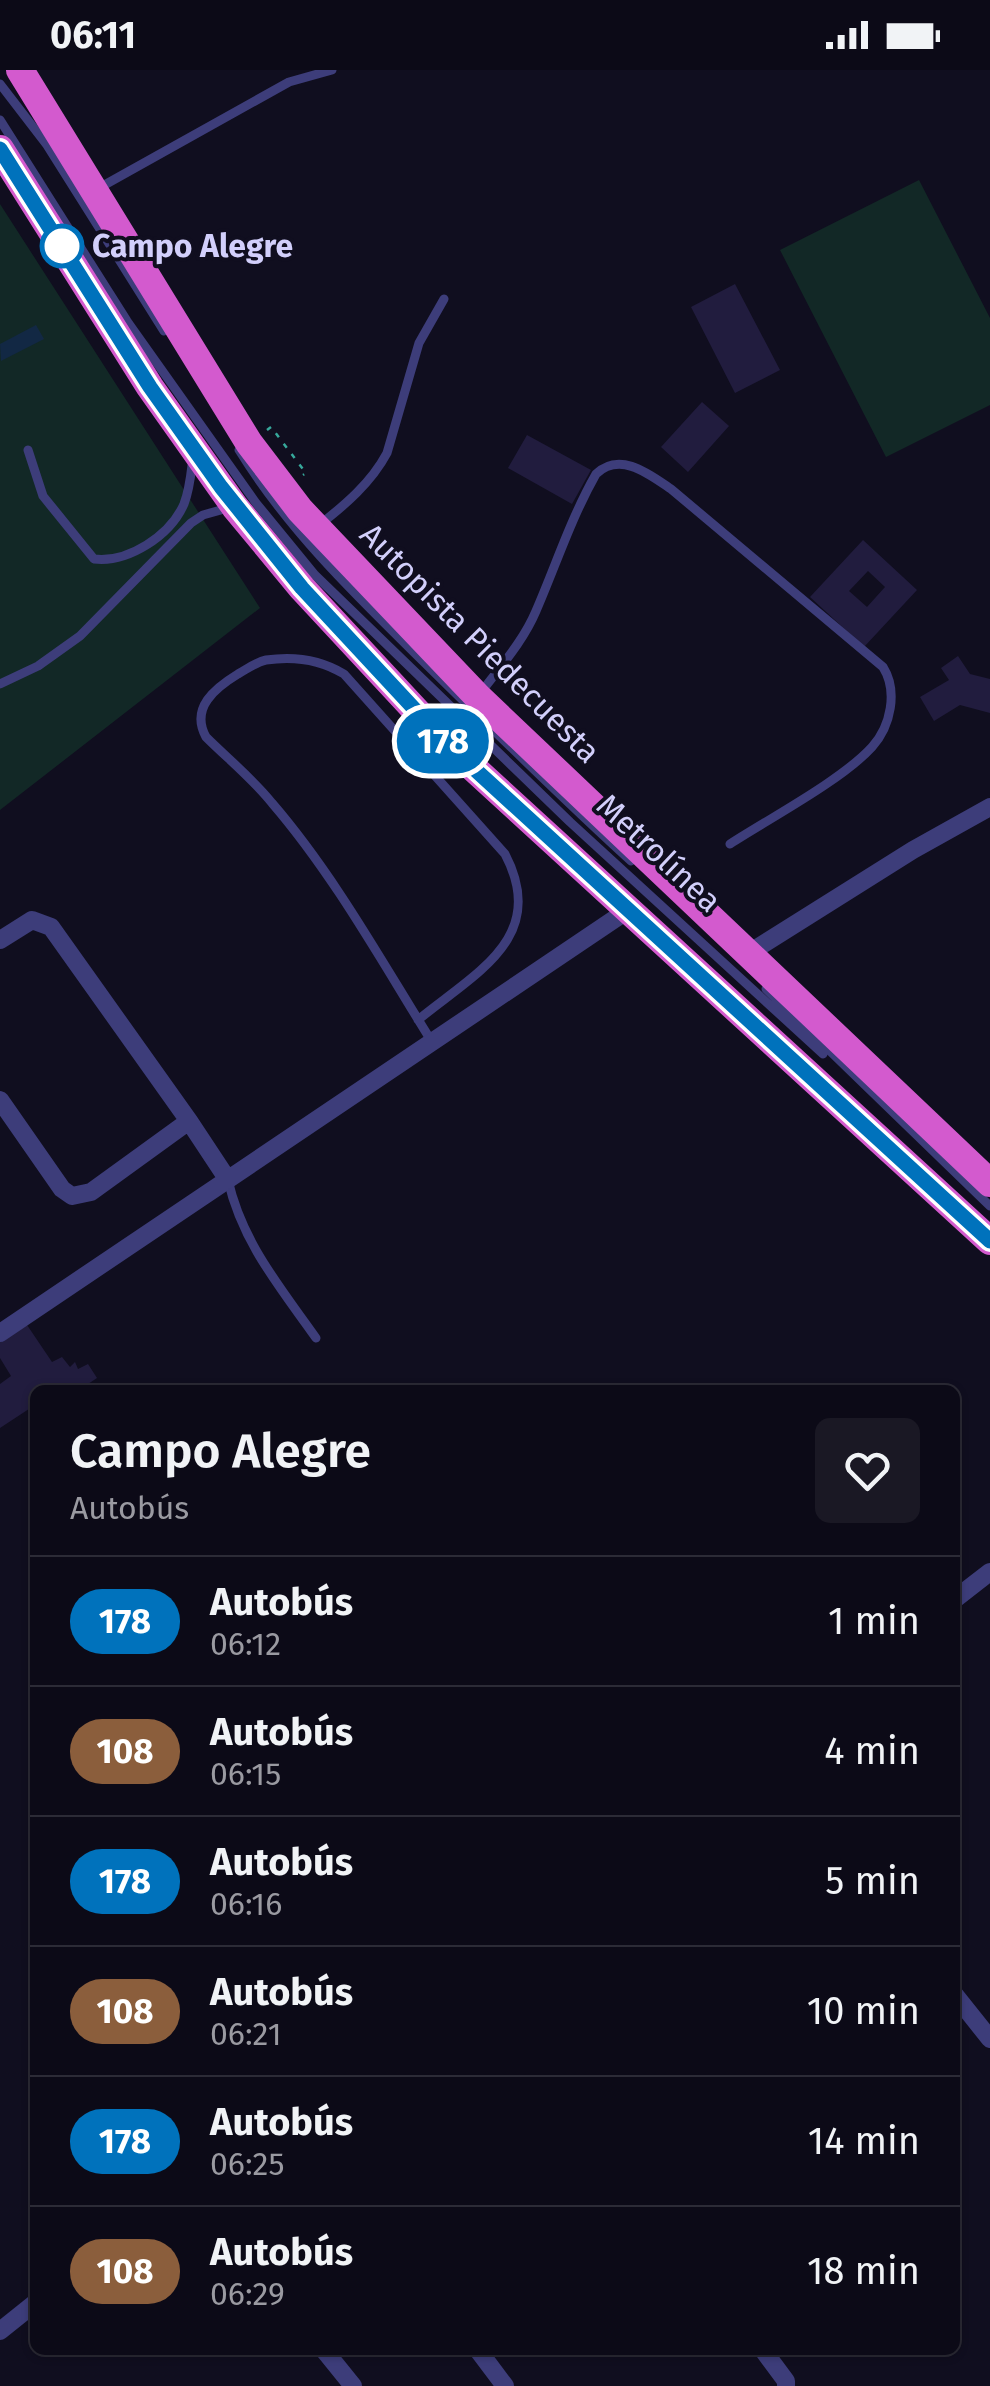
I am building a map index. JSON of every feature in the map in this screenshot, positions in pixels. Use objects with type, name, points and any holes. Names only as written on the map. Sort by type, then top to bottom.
[{"type":"highway","name":"Autopista Piedecuesta","points":[[20,70],[249,442],[316,527],[478,697],[990,1183]]},
{"type":"highway","points":[[0,149],[193,449],[302,588],[445,742],[990,1241]]},
{"type":"street","points":[[749,953],[913,850],[990,807]]},
{"type":"street","points":[[0,1332],[628,910]]},
{"type":"street","points":[[0,940],[32,920],[51,927],[228,1180]]},
{"type":"street","points":[[0,1100],[62,1189],[72,1196],[90,1192],[190,1121]]},
{"type":"street","points":[[960,1595],[990,1572]]},
{"type":"street","points":[[960,2001],[990,2040]]},
{"type":"street","points":[[0,2331],[30,2308]]},
{"type":"street","points":[[328,2355],[352,2386]]},
{"type":"street","points":[[767,2355],[786,2386]]},
{"type":"street","points":[[483,2356],[505,2386]]},
{"type":"lane","points":[[96,190],[288,82],[332,70]]},
{"type":"lane","points":[[0,84],[47,145],[173,345]]},
{"type":"lane","name":"Metrolínea","points":[[0,120],[127,321],[256,502],[315,574],[445,703],[756,990],[990,1214]]},
{"type":"lane","points":[[316,527],[340,509],[387,453],[419,342],[444,298]]},
{"type":"lane","name":"Metrolínea","points":[[234,442],[264,491],[326,566],[544,782],[644,873]]},
{"type":"lane","points":[[28,450],[44,496],[94,559],[112,561],[136,552],[182,510],[190,485],[193,449]]},
{"type":"lane","points":[[478,697],[536,613],[558,554],[596,474],[614,465],[641,469],[671,489],[807,603],[889,677],[891,704],[875,744],[852,765],[730,844]]},
{"type":"lane","points":[[0,684],[38,666],[80,636],[191,523],[214,511],[236,506]]},
{"type":"lane","points":[[418,1020],[505,948],[516,926],[519,907],[520,890],[515,874],[505,854],[359,686],[317,662],[259,662],[217,687],[205,702],[200,726],[206,737],[280,813],[326,876],[432,1042]]},
{"type":"lane","name":"Metrolínea","points":[[701,925],[990,1206]]},
{"type":"lane","points":[[228,1180],[255,1253],[316,1338]]},
{"type":"green space","points":[[919,180],[990,318],[990,405],[886,457],[780,250]]},
{"type":"green space","points":[[0,204],[260,608],[0,810]]},
{"type":"water","points":[[36,325],[44,339],[1,361],[0,344]]},
{"type":"building","points":[[735,284],[780,370],[735,393],[691,307]]},
{"type":"building","points":[[702,402],[729,426],[688,472],[661,447]]},
{"type":"building","points":[[527,435],[591,470],[572,504],[508,468]]},
{"type":"building","points":[[863,540],[917,590],[864,647],[810,597]],"holes":[[[868,571],[885,587],[867,607],[849,591]]]},
{"type":"building","points":[[958,656],[970,674],[990,679],[990,713],[960,705],[934,721],[920,697],[949,680],[941,668]]},
{"type":"building","points":[[25,1322],[52,1362],[62,1357],[70,1367],[75,1362],[78,1369],[88,1364],[97,1378],[86,1385],[30,1385],[30,1408],[0,1428],[0,1384],[11,1376],[0,1358],[0,1338]]},
{"type":"bus line","name":"178","points":[[0,149],[150,387],[221,487],[302,588],[445,742],[990,1241]]},
{"type":"place","name":"Campo Alegre","points":[[62,246]]}]
